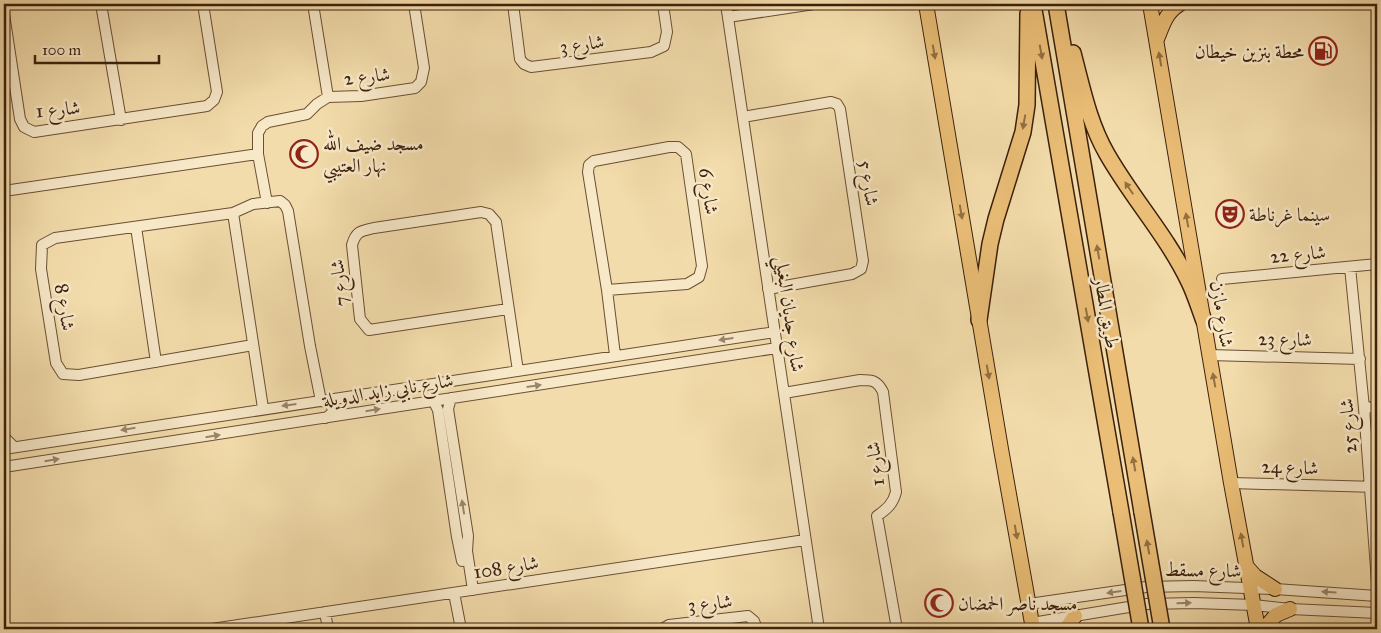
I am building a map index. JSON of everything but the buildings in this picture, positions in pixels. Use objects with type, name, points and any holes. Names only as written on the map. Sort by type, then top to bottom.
[{"type":"highway","points":[[979,320],[990,244],[1023,132],[1027,104],[1028,4]]},
{"type":"highway","name":"طريق المطار","points":[[1033,4],[1141,629]]},
{"type":"highway","name":"طريق المطار","points":[[1056,4],[1162,629]]},
{"type":"highway","points":[[1061,4],[1085,98],[1099,138],[1114,166],[1185,274],[1204,321]]},
{"type":"main road","points":[[926,4],[1033,626]]},
{"type":"main road","name":"شارع مازن","points":[[1150,4],[1209,355],[1258,629]]},
{"type":"main road","points":[[1156,40],[1165,18],[1172,8],[1180,4]]},
{"type":"main road","points":[[1247,568],[1255,576],[1275,589]]},
{"type":"main road","points":[[1264,629],[1276,615],[1290,608]]},
{"type":"main road","points":[[1066,629],[1075,616]]},
{"type":"street","points":[[101,4],[120,120]]},
{"type":"street","name":"شارع 1","points":[[4,14],[20,119],[24,127],[34,132],[207,106],[214,100],[217,92],[203,4]]},
{"type":"street","name":"شارع 2","points":[[313,4],[328,97],[361,96],[415,88],[422,82],[424,68],[414,4]]},
{"type":"street","name":"شارع 3","points":[[513,4],[520,59],[524,64],[531,67],[651,52],[664,46],[667,32],[663,4]]},
{"type":"street","name":"شارع جديان البغيلي","points":[[726,4],[819,629]]},
{"type":"street","points":[[728,17],[814,4]]},
{"type":"street","points":[[326,418],[332,413],[333,409],[329,402],[321,401],[288,212],[285,205],[280,201],[267,203],[258,154],[258,133],[262,126],[268,122],[307,114],[328,97]]},
{"type":"street","name":"شارع 5","points":[[743,117],[831,102],[837,104],[840,109],[863,261],[861,269],[852,274],[768,289]]},
{"type":"street","name":"شارع 6","points":[[607,290],[687,284],[699,277],[702,266],[686,154],[678,147],[668,147],[594,161],[588,165],[615,355]]},
{"type":"street","points":[[4,192],[258,154]]},
{"type":"street","name":"شارع 8","points":[[253,345],[79,375],[63,374],[56,364],[41,269],[42,245],[55,238],[233,213],[253,204],[267,203]]},
{"type":"street","name":"شارع 7","points":[[508,309],[369,330],[360,319],[352,245],[354,237],[361,231],[374,228],[481,212],[489,214],[496,222],[518,370]]},
{"type":"street","points":[[233,213],[263,408]]},
{"type":"street","points":[[136,227],[156,362]]},
{"type":"street","name":"شارع 22","points":[[1222,279],[1377,264]]},
{"type":"street","name":"شارع 25","points":[[1350,267],[1374,487],[1377,582]]},
{"type":"street","name":"شارع نابي زايد الدويلة","points":[[9,448],[263,408],[351,397],[615,355],[775,332]]},
{"type":"street","points":[[697,343],[695,350],[700,360]]},
{"type":"street","points":[[674,346],[682,352],[680,361],[676,364]]},
{"type":"street","name":"شارع نابي زايد الدويلة","points":[[4,467],[777,348]]},
{"type":"street","name":"شارع 23","points":[[1209,355],[1360,358]]},
{"type":"street","name":"شارع 1","points":[[784,393],[860,380],[872,380],[879,384],[883,392],[896,492],[894,500],[888,509],[877,516],[897,629]]},
{"type":"street","points":[[351,397],[345,401],[343,409],[355,413]]},
{"type":"street","points":[[451,398],[448,409],[447,438],[457,537],[470,590]]},
{"type":"street","points":[[433,400],[447,438],[468,536],[467,551],[470,590]]},
{"type":"street","points":[[1364,408],[1377,407]]},
{"type":"street","points":[[4,437],[9,448]]},
{"type":"street","points":[[26,445],[31,455],[29,464]]},
{"type":"street","name":"شارع 24","points":[[1232,483],[1374,487]]},
{"type":"street","points":[[457,537],[468,536]]},
{"type":"street","name":"شارع 108","points":[[212,629],[806,540]]},
{"type":"street","name":"شارع مسقط","points":[[1030,604],[1146,587],[1251,588],[1377,596]]},
{"type":"street","points":[[454,592],[460,629]]},
{"type":"street","name":"شارع مسقط","points":[[1033,626],[1075,616],[1147,604],[1254,605],[1377,613]]},
{"type":"street","points":[[325,612],[328,629]]},
{"type":"street","name":"شارع 3","points":[[662,629],[669,624],[748,616],[754,621],[757,629]]},
{"type":"place","name":"محطة بنزين خيطان","points":[[1323,51]]},
{"type":"place","name":"مسجد ضيف الله نهار العتيبي","points":[[304,154]]},
{"type":"place","name":"سينما غرناطة","points":[[1230,214]]},
{"type":"place","name":"مسجد ناصر الحمضان","points":[[939,603]]}]
